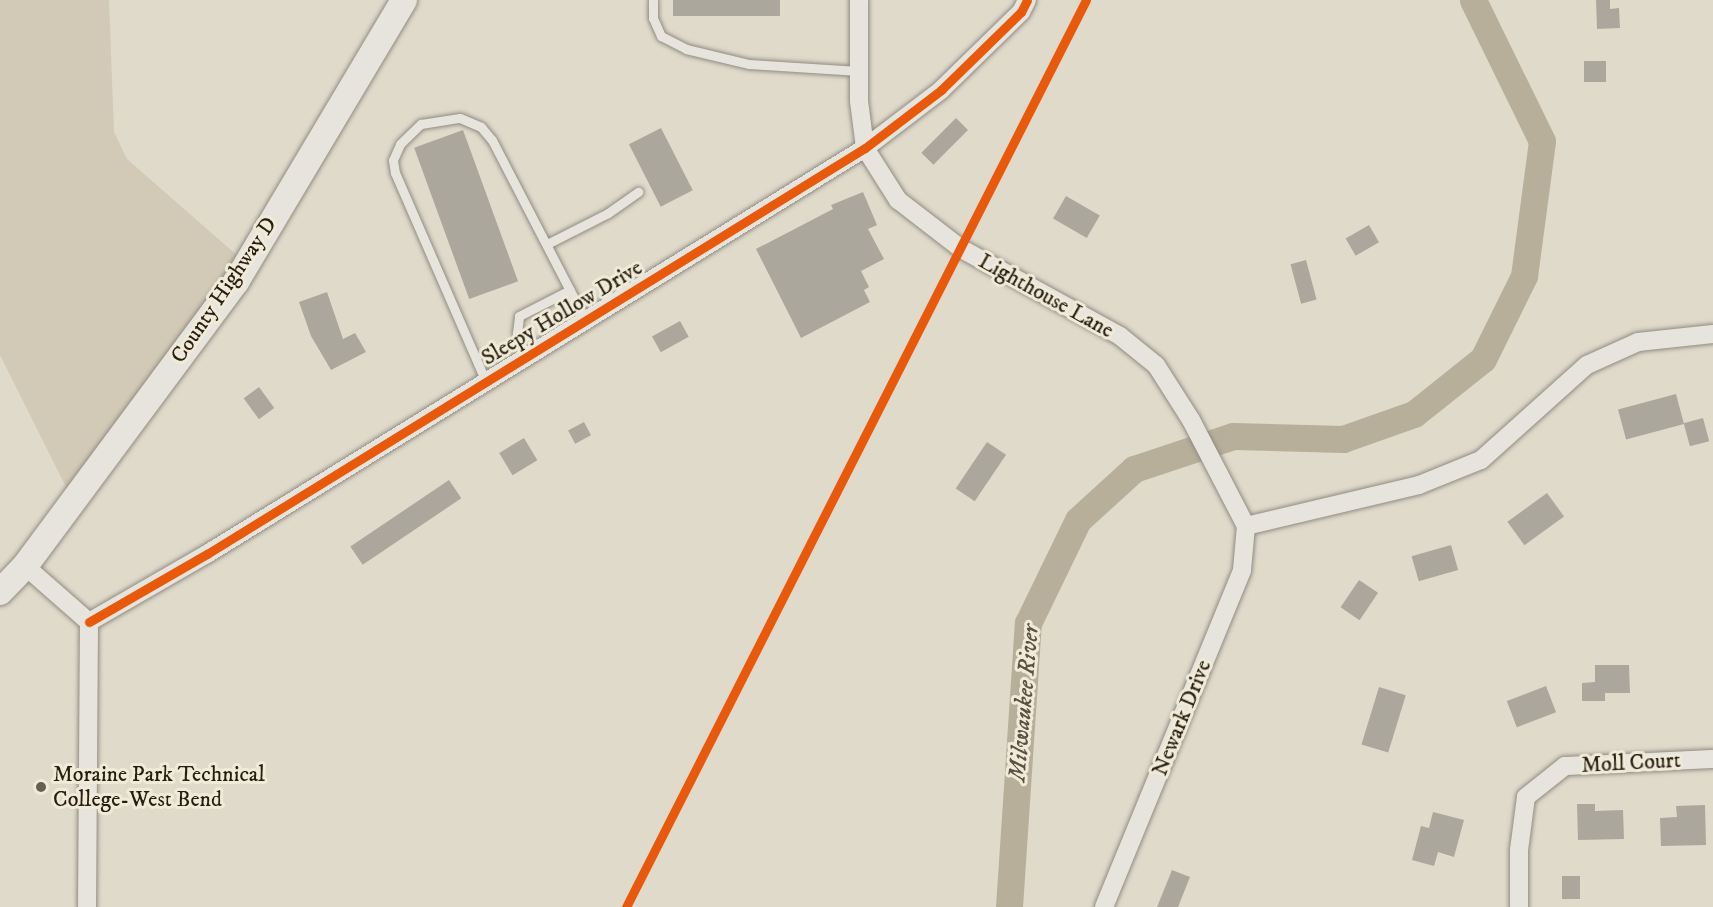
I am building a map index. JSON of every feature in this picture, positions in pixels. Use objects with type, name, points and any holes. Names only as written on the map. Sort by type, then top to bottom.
[{"type":"main road","name":"County Highway D","points":[[0,592],[25,566],[236,282],[404,0]]},
{"type":"street","name":"Lighthouse Lane","points":[[859,0],[859,71],[865,148],[898,200],[937,231],[1120,336],[1156,365],[1191,420],[1227,494],[1246,526]]},
{"type":"street","name":"Sleepy Hollow Drive","points":[[89,622],[526,358],[865,148],[941,90],[1021,12],[1027,0]]},
{"type":"street","points":[[1246,526],[1430,481],[1481,460],[1587,365],[1638,342],[1713,334]]},
{"type":"street","name":"Newark Drive","points":[[1104,907],[1242,570],[1246,526]]},
{"type":"street","points":[[25,566],[89,622],[87,907]]},
{"type":"street","name":"Moll Court","points":[[1519,907],[1519,850],[1526,797],[1565,766],[1713,759]]},
{"type":"lane","points":[[653,0],[653,18],[661,36],[686,50],[749,64],[859,71]]},
{"type":"lane","points":[[486,382],[395,173],[393,160],[400,144],[421,124],[442,118],[460,118],[481,127],[492,140],[586,321]]},
{"type":"lane","points":[[547,244],[608,213],[638,192]]},
{"type":"lane","points":[[526,358],[517,333],[519,316],[570,290]]},
{"type":"shaded area","points":[[0,0],[109,0],[114,132],[127,159],[239,257],[69,493],[0,355]]},
{"type":"building","points":[[673,0],[780,0],[780,16],[673,16]]},
{"type":"building","points":[[1596,0],[1610,0],[1610,9],[1619,8],[1620,28],[1597,29]]},
{"type":"building","points":[[1584,61],[1606,61],[1606,82],[1584,82]]},
{"type":"building","points":[[956,118],[968,130],[933,165],[921,153]]},
{"type":"building","points":[[661,128],[693,190],[661,207],[629,144]]},
{"type":"building","points":[[463,130],[518,281],[469,299],[414,148]]},
{"type":"building","points":[[863,192],[877,225],[868,229],[884,259],[861,271],[869,287],[864,290],[870,302],[801,338],[756,249],[833,209],[831,205]]},
{"type":"building","points":[[1066,196],[1100,216],[1087,238],[1053,219]]},
{"type":"building","points":[[1369,225],[1379,242],[1356,256],[1346,238]]},
{"type":"building","points":[[1306,260],[1317,300],[1301,304],[1291,264]]},
{"type":"building","points":[[327,292],[343,339],[355,333],[366,352],[331,370],[311,336],[299,302]]},
{"type":"building","points":[[680,321],[689,337],[661,352],[652,337]]},
{"type":"building","points":[[259,387],[274,408],[259,419],[244,398]]},
{"type":"building","points":[[1676,394],[1684,424],[1626,439],[1618,410]]},
{"type":"building","points":[[1703,418],[1709,441],[1690,446],[1684,423]]},
{"type":"building","points":[[584,422],[591,435],[575,444],[568,430]]},
{"type":"building","points":[[524,438],[537,460],[513,475],[499,453]]},
{"type":"building","points":[[987,442],[1006,455],[975,501],[956,488]]},
{"type":"building","points":[[449,480],[461,498],[363,565],[350,547]]},
{"type":"building","points":[[1547,493],[1564,516],[1524,545],[1507,522]]},
{"type":"building","points":[[1451,545],[1458,570],[1419,581],[1412,556]]},
{"type":"building","points":[[1359,580],[1378,593],[1360,620],[1341,607]]},
{"type":"building","points":[[1595,665],[1629,665],[1630,693],[1605,693],[1605,701],[1582,701],[1582,683],[1595,682]]},
{"type":"building","points":[[1546,686],[1556,712],[1517,727],[1507,701]]},
{"type":"building","points":[[1379,687],[1406,695],[1388,753],[1361,744]]},
{"type":"building","points":[[1577,804],[1595,804],[1595,811],[1623,810],[1624,839],[1578,840]]},
{"type":"building","points":[[1705,805],[1706,845],[1661,846],[1660,818],[1677,817],[1676,806]]},
{"type":"building","points":[[1433,812],[1464,820],[1454,857],[1438,852],[1434,866],[1412,860],[1421,826],[1429,828]]},
{"type":"building","points":[[1172,870],[1190,877],[1178,907],[1157,907]]},
{"type":"building","points":[[1562,876],[1580,876],[1580,899],[1562,899]]},
{"type":"waterway","name":"Milwaukee River","points":[[1009,907],[1028,623],[1078,520],[1134,469],[1233,436],[1343,439],[1414,414],[1483,359],[1524,276],[1542,141],[1473,0]]},
{"type":"cycle path","points":[[89,622],[207,554],[865,148],[941,90],[1021,12],[1027,0]]},
{"type":"cycle path","points":[[626,907],[1086,0]]},
{"type":"place","name":"Moraine Park Technical College-West Bend","points":[[41,787]]}]
